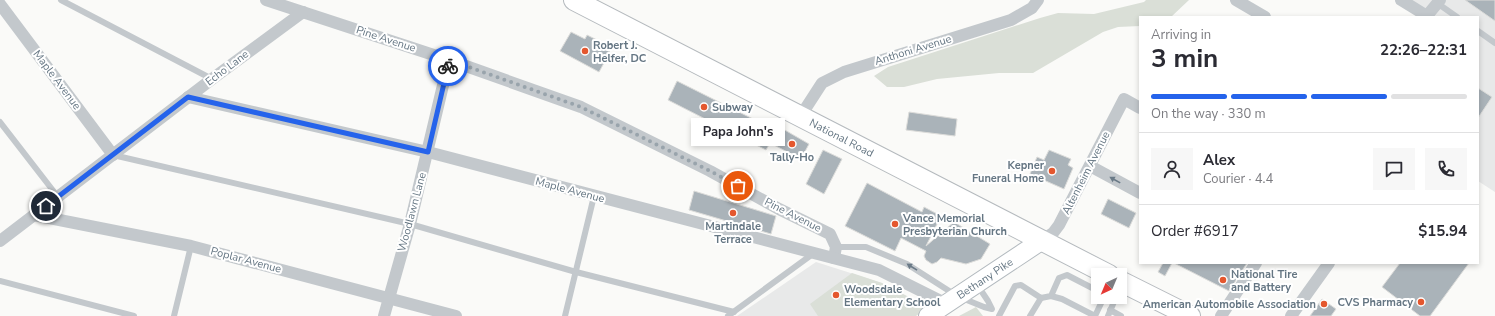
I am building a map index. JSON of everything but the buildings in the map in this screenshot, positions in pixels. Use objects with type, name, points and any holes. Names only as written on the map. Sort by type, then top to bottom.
[{"type":"main road","name":"National Road","points":[[574,0],[1041,241],[1091,270]]},
{"type":"main road","name":"Bethany Pike","points":[[928,316],[1041,241]]},
{"type":"main road","name":"National Road","points":[[1127,289],[1190,316]]},
{"type":"street","name":"Pine Avenue","points":[[266,0],[449,60],[581,107],[710,171],[779,209],[830,234],[835,253]]},
{"type":"street","name":"Anthoni Avenue","points":[[800,117],[822,83],[844,72],[1011,20],[1032,8],[1038,0]]},
{"type":"street","points":[[1236,0],[1249,3],[1264,16]]},
{"type":"street","points":[[1401,0],[1425,16]]},
{"type":"street","points":[[1428,16],[1439,2]]},
{"type":"street","name":"Maple Avenue","points":[[0,4],[113,155]]},
{"type":"street","name":"Echo Lane","points":[[0,241],[188,97],[303,12]]},
{"type":"street","name":"Woodlawn Lane","points":[[384,316],[410,224],[449,60]]},
{"type":"street","name":"Maple Avenue","points":[[188,97],[428,152],[814,253],[835,253],[951,300]]},
{"type":"street","name":"Altenheim Avenue","points":[[1041,241],[1053,233],[1059,225],[1124,99],[1139,107]]},
{"type":"street","points":[[1090,166],[1139,193]]},
{"type":"street","name":"Poplar Avenue","points":[[34,215],[192,246],[456,316]]},
{"type":"street","points":[[1221,316],[1255,264]]},
{"type":"street","points":[[1291,316],[1328,264]]},
{"type":"lane","points":[[61,0],[212,79]]},
{"type":"lane","points":[[1439,2],[1456,16]]},
{"type":"lane","points":[[1479,32],[1495,43]]},
{"type":"lane","points":[[0,122],[58,197]]},
{"type":"lane","points":[[113,155],[410,224],[576,272],[731,314],[814,253]]},
{"type":"lane","points":[[565,316],[594,196]]},
{"type":"lane","points":[[174,316],[192,246]]},
{"type":"lane","points":[[835,253],[866,247],[907,264],[951,300],[992,309]]},
{"type":"lane","points":[[1051,296],[1059,278],[1067,275],[1091,288]]},
{"type":"lane","points":[[0,281],[134,316]]},
{"type":"lane","points":[[976,283],[992,309],[999,316],[1007,308],[1012,298],[1015,286],[1021,285],[1041,298]]},
{"type":"lane","points":[[1030,316],[1031,308],[1041,298],[1051,296],[1064,297],[1095,316],[1101,304]]},
{"type":"lane","points":[[1109,313],[1121,316]]},
{"type":"shaded area","points":[[1146,0],[1189,0],[1172,16],[1139,16],[1139,26],[1118,27],[1103,32],[1033,73],[999,73],[937,79],[904,87],[887,87],[874,76],[888,67],[1058,13],[1094,14],[1144,2]]},
{"type":"shaded area","points":[[1406,0],[1495,0],[1495,192],[1479,182],[1479,16],[1429,16]]},
{"type":"shaded area","name":"Woodsdale Elementary School","points":[[816,262],[882,283],[916,316],[737,316]]},
{"type":"shaded area","points":[[852,273],[882,283],[928,307],[916,316],[818,316],[810,304]]},
{"type":"shaded area","points":[[976,307],[983,316],[959,316]]},
{"type":"way so far","points":[[448,66],[449,60],[581,107],[738,186]]},
{"type":"place","name":"Robert J. Helfer, DC","points":[[585,51]]},
{"type":"place","name":"Subway","points":[[704,107]]},
{"type":"place","name":"Tally-Ho","points":[[792,144]]},
{"type":"place","name":"Kepner Funeral Home","points":[[1052,171]]},
{"type":"place","name":"Papa John's","points":[[738,186]]},
{"type":"place","name":"Martindale Terrace","points":[[733,213]]},
{"type":"place","name":"Vance Memorial Presbyterian Church","points":[[895,224]]},
{"type":"place","name":"National Tire and Battery","points":[[1223,280]]},
{"type":"place","name":"Woodsdale Elementary School","points":[[836,295]]},
{"type":"place","name":"CVS Pharmacy","points":[[1421,302]]},
{"type":"place","name":"American Automobile Association","points":[[1324,304]]},
{"type":"route","points":[[46,206],[188,97],[428,152],[448,66]]}]
